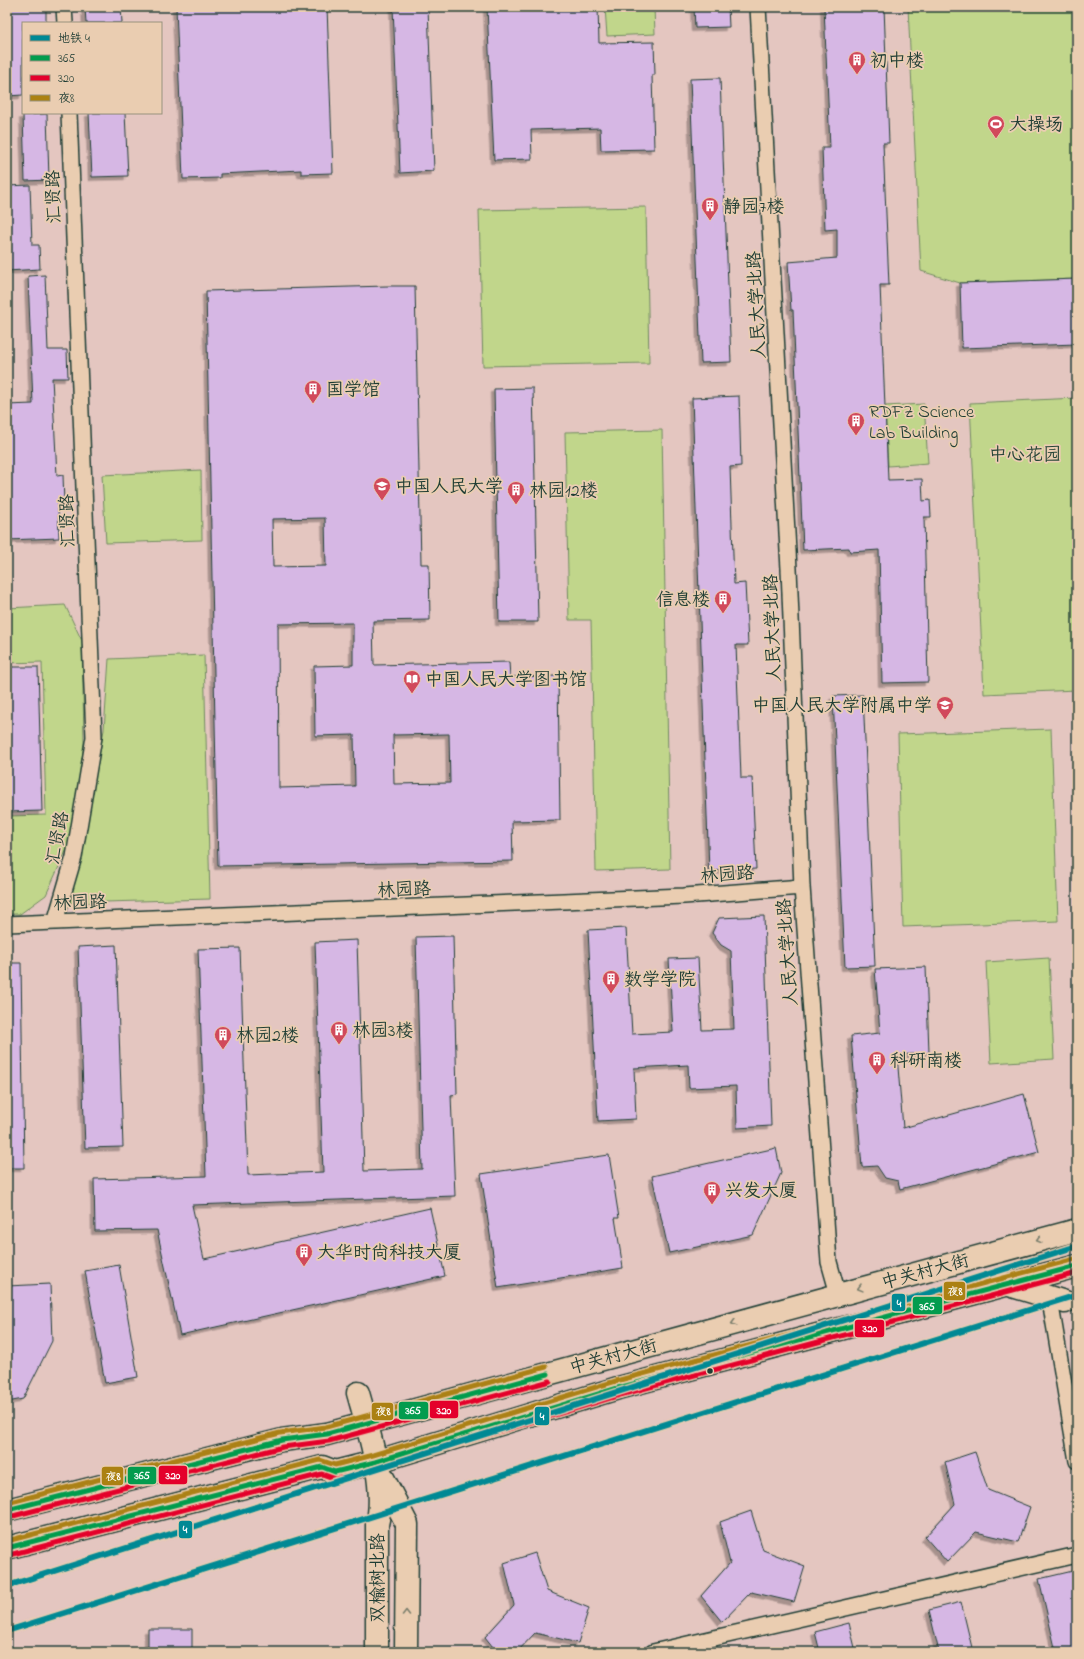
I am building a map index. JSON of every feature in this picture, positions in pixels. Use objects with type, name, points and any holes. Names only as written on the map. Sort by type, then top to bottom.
[{"type":"main road","name":"中关村大街","points":[[7,1510],[282,1440],[327,1434],[366,1424],[1077,1230]]},
{"type":"main road","name":"中关村大街","points":[[7,1548],[322,1467],[335,1472],[375,1462],[618,1388],[1077,1266]]},
{"type":"main road","points":[[1006,1284],[1064,1302]]},
{"type":"main road","points":[[358,1393],[375,1462]]},
{"type":"main road","name":"双榆树北路","points":[[375,1462],[380,1495],[380,1515],[377,1524],[377,1652]]},
{"type":"main road","name":"双榆树北路","points":[[375,1462],[407,1524],[406,1652]]},
{"type":"street","points":[[64,7],[65,22]]},
{"type":"street","name":"人民大学北路","points":[[758,7],[789,569],[802,887],[829,1262],[838,1294]]},
{"type":"street","name":"汇贤路","points":[[55,922],[74,857],[94,737],[69,114]]},
{"type":"street","name":"林园路","points":[[7,924],[684,896],[802,887]]},
{"type":"street","points":[[1064,1302],[1077,1461]]},
{"type":"street","points":[[653,1652],[1077,1555]]},
{"type":"green space","points":[[605,7],[654,7],[655,34],[607,36]]},
{"type":"green space","name":"大操场","points":[[908,7],[1077,7],[1077,279],[960,283],[921,271]]},
{"type":"green space","points":[[646,207],[649,363],[483,366],[479,210]]},
{"type":"green space","name":"中心花园","points":[[1077,398],[1077,690],[984,694],[970,403]]},
{"type":"green space","points":[[924,404],[928,463],[888,466],[885,406]]},
{"type":"green space","points":[[662,430],[670,869],[596,871],[591,620],[569,620],[565,432]]},
{"type":"green space","points":[[201,470],[202,540],[106,543],[102,475]]},
{"type":"green space","points":[[65,605],[82,641],[84,742],[72,838],[46,895],[20,914],[7,914],[7,872],[10,872],[9,816],[46,815],[42,662],[7,663],[7,608]]},
{"type":"green space","points":[[204,655],[210,899],[70,903],[104,730],[109,659]]},
{"type":"green space","points":[[1051,729],[1058,921],[903,927],[898,734]]},
{"type":"green space","points":[[1049,958],[1054,1059],[991,1063],[986,962]]},
{"type":"building","points":[[7,7],[46,7],[46,22],[22,22],[22,95],[7,96]]},
{"type":"building","points":[[85,7],[121,7],[122,22],[86,22]]},
{"type":"building","points":[[176,7],[327,7],[333,173],[301,174],[301,170],[220,174],[220,178],[183,179]]},
{"type":"building","points":[[393,7],[428,7],[434,171],[400,173]]},
{"type":"building","points":[[487,7],[598,7],[599,43],[654,42],[655,75],[652,75],[654,149],[601,150],[600,128],[531,130],[532,159],[494,160]]},
{"type":"building","points":[[694,7],[728,7],[729,27],[695,28]]},
{"type":"building","points":[[824,7],[884,7],[889,143],[883,143],[889,285],[880,285],[888,480],[922,479],[923,501],[930,500],[931,517],[924,517],[928,682],[882,683],[879,550],[850,552],[849,548],[803,550],[793,310],[791,310],[788,262],[837,258],[837,229],[825,230],[822,148],[830,148]]},
{"type":"building","name":"静园7楼","points":[[720,78],[731,362],[701,363],[690,79]]},
{"type":"building","points":[[47,114],[49,180],[25,181],[23,115]]},
{"type":"building","points":[[89,114],[125,114],[128,176],[92,177]]},
{"type":"building","points":[[30,185],[32,245],[39,245],[40,269],[7,271],[7,186]]},
{"type":"building","points":[[45,275],[48,350],[67,350],[68,378],[52,378],[57,476],[63,475],[64,504],[58,504],[59,538],[7,540],[7,405],[33,404],[28,276]]},
{"type":"building","points":[[1077,279],[1077,344],[962,348],[960,283]]},
{"type":"building","points":[[415,286],[421,564],[429,564],[430,620],[373,621],[374,665],[509,662],[510,677],[558,676],[560,820],[512,821],[513,861],[218,866],[206,291]],"holes":[[[325,518],[326,566],[273,567],[272,519]],[[353,623],[353,665],[314,666],[315,736],[354,735],[355,786],[279,788],[278,624]],[[449,734],[450,783],[394,784],[393,735]]]},
{"type":"building","name":"林园12楼","points":[[533,388],[538,622],[499,622],[494,389]]},
{"type":"building","name":"信息楼","points":[[739,396],[741,466],[730,467],[734,584],[745,583],[748,645],[736,645],[741,778],[752,778],[756,869],[709,871],[692,398]]},
{"type":"building","points":[[7,667],[38,667],[42,811],[7,812]]},
{"type":"building","points":[[863,695],[875,966],[845,967],[833,696]]},
{"type":"building","points":[[764,916],[771,1126],[737,1128],[736,1086],[689,1088],[688,1065],[634,1068],[636,1119],[598,1121],[588,930],[626,928],[632,1034],[673,1032],[669,959],[698,958],[702,1030],[734,1029],[731,951],[721,945],[712,933],[719,918]]},
{"type":"building","points":[[453,936],[457,1094],[451,1095],[455,1196],[192,1205],[204,1259],[430,1208],[445,1276],[180,1335],[157,1230],[95,1231],[94,1179],[206,1176],[198,949],[240,948],[248,1175],[323,1172],[315,942],[357,940],[364,1171],[422,1169],[416,937]]},
{"type":"building","points":[[116,945],[123,1147],[85,1148],[78,947]]},
{"type":"building","points":[[7,963],[21,963],[24,1168],[7,1168]]},
{"type":"building","name":"科研南楼","points":[[926,967],[929,1053],[897,1055],[903,1128],[1024,1094],[1039,1152],[900,1189],[898,1181],[885,1178],[877,1166],[862,1167],[851,1036],[880,1033],[875,969]]},
{"type":"building","name":"兴发大厦","points":[[776,1148],[781,1173],[753,1235],[669,1253],[652,1176]]},
{"type":"building","points":[[609,1155],[619,1218],[615,1218],[623,1268],[498,1288],[481,1174]]},
{"type":"building","points":[[119,1265],[138,1377],[105,1383],[85,1271]]},
{"type":"building","points":[[50,1284],[52,1341],[23,1399],[7,1402],[7,1286]]},
{"type":"building","points":[[975,1452],[988,1490],[1030,1507],[1018,1542],[976,1532],[947,1562],[925,1537],[955,1504],[945,1462]]},
{"type":"building","points":[[751,1511],[763,1550],[805,1566],[794,1602],[751,1592],[722,1622],[701,1596],[730,1563],[720,1522]]},
{"type":"building","points":[[535,1553],[547,1591],[589,1608],[578,1643],[535,1633],[517,1652],[497,1652],[485,1637],[514,1605],[504,1563]]},
{"type":"building","points":[[1077,1570],[1077,1652],[1056,1652],[1039,1579]]},
{"type":"building","points":[[961,1602],[973,1652],[939,1652],[929,1610]]},
{"type":"building","points":[[849,1623],[856,1652],[820,1652],[815,1632]]},
{"type":"building","points":[[148,1629],[192,1629],[192,1652],[148,1652]]},
{"type":"metro line","name":"4","points":[[7,1586],[1077,1246]]},
{"type":"metro line","name":"4","points":[[7,1631],[1077,1295]]},
{"type":"transit line","name":"夜8","points":[[7,1541],[320,1460],[335,1465],[373,1455],[616,1381],[1075,1259]]},
{"type":"transit line","name":"365","points":[[7,1548],[322,1467],[335,1472],[375,1462],[618,1388],[1077,1266]]},
{"type":"transit line","name":"320","points":[[9,1555],[322,1474],[336,1479],[377,1469],[620,1395],[1077,1273]]},
{"type":"transit line","name":"夜8","points":[[7,1503],[280,1433],[326,1427],[546,1367]]},
{"type":"transit line","name":"365","points":[[7,1510],[282,1440],[327,1434],[548,1374]]},
{"type":"transit line","name":"320","points":[[9,1517],[283,1447],[329,1441],[550,1381]]},
{"type":"place","name":"初中楼","points":[[857,75]]},
{"type":"place","name":"大操场","points":[[996,139]]},
{"type":"place","name":"静园7楼","points":[[710,221]]},
{"type":"place","name":"国学馆","points":[[313,404]]},
{"type":"place","name":"RDFZ Science Lab Building","points":[[856,436]]},
{"type":"place","name":"中国人民大学","points":[[382,501]]},
{"type":"place","name":"林园12楼","points":[[516,505]]},
{"type":"place","name":"信息楼","points":[[723,614]]},
{"type":"place","name":"中国人民大学图书馆","points":[[412,694]]},
{"type":"place","name":"中国人民大学附属中学","points":[[945,720]]},
{"type":"place","name":"数学学院","points":[[611,994]]},
{"type":"place","name":"林园3楼","points":[[339,1045]]},
{"type":"place","name":"林园2楼","points":[[223,1050]]},
{"type":"place","name":"科研南楼","points":[[877,1075]]},
{"type":"place","name":"兴发大厦","points":[[712,1205]]},
{"type":"place","name":"大华时尚科技大厦","points":[[304,1267]]}]
